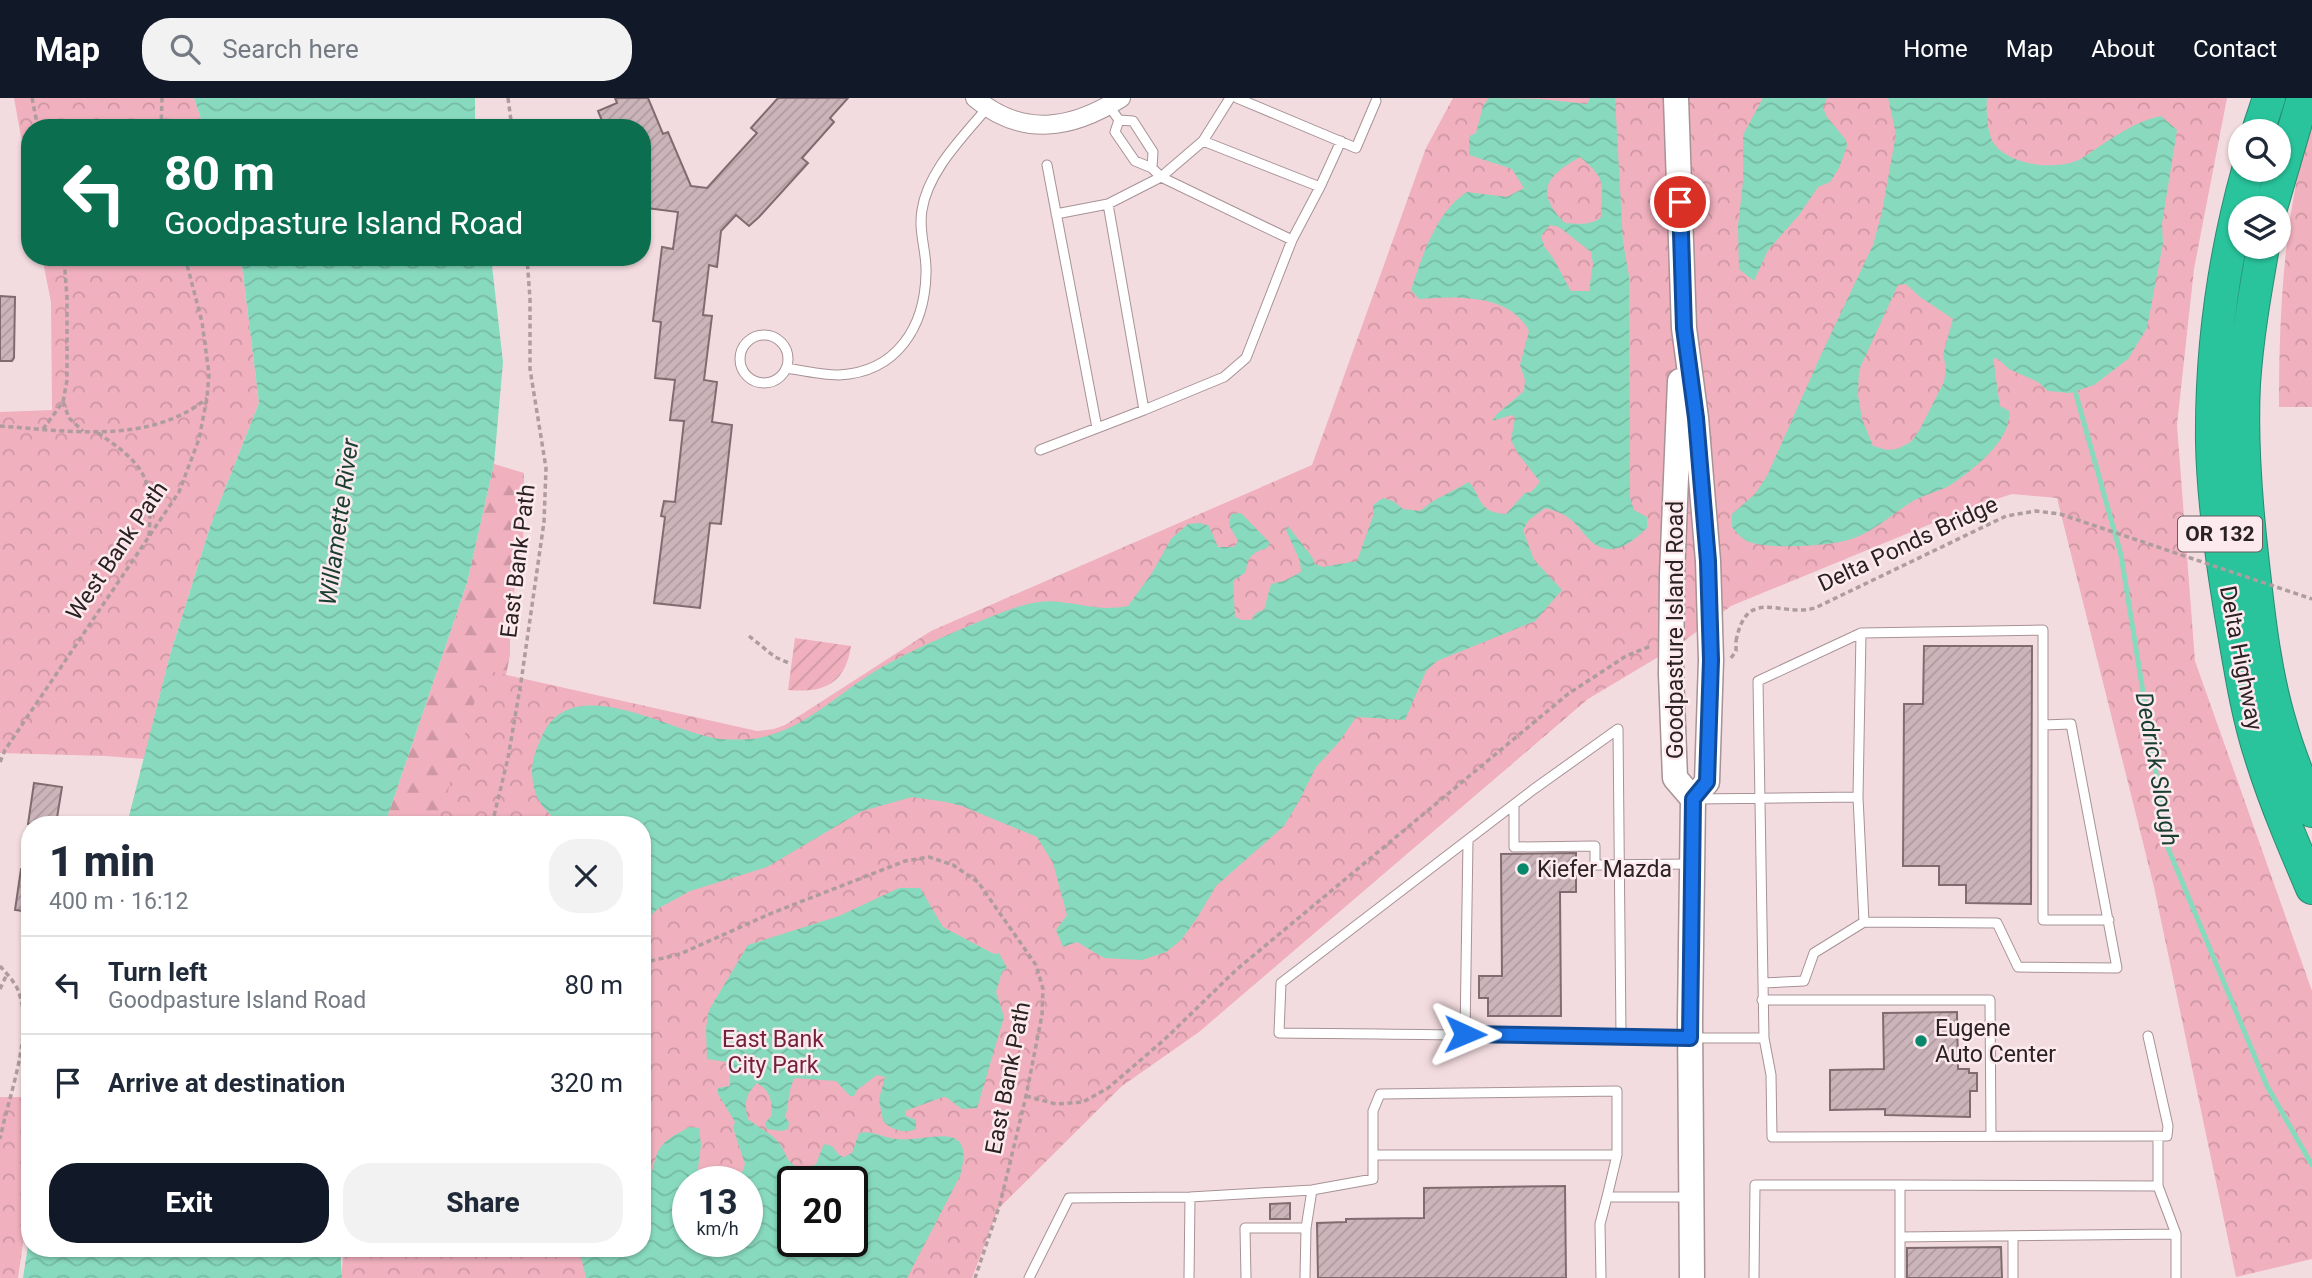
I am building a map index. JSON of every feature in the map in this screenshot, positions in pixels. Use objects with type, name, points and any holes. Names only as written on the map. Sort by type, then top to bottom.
[{"type":"highway","points":[[2262,119],[2269,98]]},
{"type":"highway","points":[[2274,196],[2303,98]]},
{"type":"highway","name":"Delta Highway","points":[[2245,182],[2231,243],[2217,337],[2212,444],[2217,505],[2229,601],[2253,729],[2281,815],[2312,888]]},
{"type":"highway","name":"Delta Highway","points":[[2261,259],[2244,381],[2243,434],[2248,515],[2267,666],[2280,724],[2312,811]]},
{"type":"main road","name":"Goodpasture Island Road","points":[[1676,98],[1684,328],[1696,418],[1708,561],[1711,660],[1707,782],[1693,799],[1691,864],[1692,1278]]},
{"type":"main road","name":"Goodpasture Island Road","points":[[1684,328],[1678,418],[1671,674],[1675,778],[1693,799]]},
{"type":"street","points":[[981,103],[1009,120],[1050,125],[1078,120],[1116,108]]},
{"type":"lane","points":[[1056,214],[1108,204],[1161,177],[1203,141],[1230,98]]},
{"type":"lane","points":[[1237,98],[1356,148],[1376,101]]},
{"type":"lane","points":[[787,368],[830,374],[856,372],[886,360],[900,349],[911,335],[924,292],[926,271],[921,239],[922,209],[931,182],[981,103]]},
{"type":"lane","points":[[1116,108],[1133,121],[1153,152],[1152,168]]},
{"type":"lane","points":[[1116,108],[1115,132],[1135,161],[1152,168],[1161,177],[1292,240]]},
{"type":"lane","points":[[1203,141],[1320,187]]},
{"type":"lane","points":[[1040,450],[1224,377],[1246,358],[1292,240],[1341,141]]},
{"type":"lane","points":[[1047,165],[1097,428]]},
{"type":"lane","points":[[1108,204],[1144,410]]},
{"type":"lane","points":[[770,336],[783,344],[787,351],[787,368],[772,382],[755,382],[744,374],[740,367],[741,350],[754,337],[770,336]]},
{"type":"lane","points":[[2109,920],[2043,920],[2043,630],[1861,633],[1758,681],[1763,1038],[1771,1075],[1772,1137],[2167,1136],[2168,1126],[2148,1036]]},
{"type":"lane","points":[[1861,633],[1858,797],[1864,922]]},
{"type":"lane","points":[[1763,983],[1804,981],[1814,953],[1864,922],[1997,923],[2018,967],[2117,968],[2071,724],[2043,725]]},
{"type":"lane","points":[[1621,1036],[1618,729],[1281,983],[1279,1033],[1763,1038]]},
{"type":"lane","points":[[1693,799],[1858,797]]},
{"type":"lane","points":[[1514,805],[1514,847],[1595,846],[1595,864],[1691,864]]},
{"type":"lane","points":[[1465,1034],[1468,841]]},
{"type":"lane","points":[[1762,1000],[1990,1000],[1991,1136]]},
{"type":"lane","points":[[1029,1278],[1069,1198],[1190,1197],[1312,1190],[1373,1179],[1373,1111],[1380,1094],[1617,1091],[1617,1155],[1600,1224],[1601,1278]]},
{"type":"lane","points":[[2158,1136],[2158,1186],[2176,1234],[2176,1278]]},
{"type":"lane","points":[[1373,1155],[1617,1155]]},
{"type":"lane","points":[[1754,1278],[1755,1185],[2158,1186]]},
{"type":"lane","points":[[1900,1185],[1900,1278]]},
{"type":"lane","points":[[1305,1278],[1306,1228],[1312,1190]]},
{"type":"lane","points":[[1606,1196],[1691,1196]]},
{"type":"lane","points":[[1189,1278],[1190,1197]]},
{"type":"lane","points":[[1246,1278],[1245,1228],[1306,1228]]},
{"type":"lane","points":[[1900,1237],[2176,1234]]},
{"type":"lane","points":[[2013,1236],[2013,1278]]},
{"type":"path","points":[[32,98],[36,119]]},
{"type":"path","points":[[161,119],[162,98]]},
{"type":"path","points":[[508,98],[511,119]]},
{"type":"path","points":[[65,266],[67,360],[63,402],[69,418],[85,432]]},
{"type":"path","name":"West Bank Path","points":[[0,762],[15,734],[180,492],[199,439],[209,374],[202,321],[188,266]]},
{"type":"path","name":"East Bank Path","points":[[494,816],[508,758],[521,682],[544,522],[546,467],[530,369],[528,266]]},
{"type":"path","points":[[0,426],[96,432],[163,424],[180,418],[207,398]]},
{"type":"path","points":[[43,429],[63,402]]},
{"type":"path","points":[[96,432],[127,453],[146,479],[150,501],[149,537]]},
{"type":"path","name":"Delta Ponds Bridge","points":[[1730,660],[1736,651],[1739,624],[1750,612],[1764,607],[1801,610],[1815,608],[2007,516],[2029,511],[2060,514],[2312,599]]},
{"type":"path","points":[[749,636],[775,657],[791,664]]},
{"type":"path","points":[[1026,1096],[1056,1104],[1083,1102],[1108,1088],[1164,1040],[1236,970],[1567,694],[1626,656],[1663,641]]},
{"type":"path","name":"East Bank Path","points":[[651,961],[680,954],[772,913],[905,861],[929,858],[953,865],[978,882],[1036,965],[1043,989],[1042,1015],[1026,1096],[1000,1205],[975,1278]]},
{"type":"path","points":[[0,966],[18,990],[21,1001]]},
{"type":"path","points":[[0,989],[6,974]]},
{"type":"path","points":[[0,1139],[21,1047]]},
{"type":"green space","points":[[14,98],[194,98],[201,119],[21,119],[21,137]]},
{"type":"green space","name":"East Bank City Park","points":[[1453,98],[2227,98],[2194,269],[2177,425],[2195,661],[2312,991],[2312,1259],[2236,1277],[2154,887],[2057,498],[2012,494],[1967,509],[1731,606],[1680,644],[1588,699],[1199,1032],[1122,1086],[998,1209],[972,1278],[341,1278],[343,1257],[651,1257],[651,816],[440,816],[484,670],[757,731],[785,725],[931,631],[1312,465],[1426,148]]},
{"type":"green space","points":[[2312,117],[2312,407],[2279,407],[2285,261],[2291,259],[2291,213]]},
{"type":"green space","points":[[44,266],[242,266],[259,403],[210,527],[170,655],[144,759],[0,753],[0,412],[52,410],[51,302]]},
{"type":"green space","points":[[494,464],[524,473],[523,553],[510,609],[510,655],[479,816],[388,816],[467,583]]},
{"type":"green space","points":[[795,638],[851,646],[844,670],[838,678],[822,688],[788,690]]},
{"type":"green space","points":[[0,1097],[21,1097],[21,1257],[18,1278],[0,1278]]},
{"type":"water","points":[[194,98],[475,98],[475,119],[201,119]]},
{"type":"water","points":[[1489,98],[1540,99],[1587,104],[1590,98],[1615,98],[1623,242],[1629,276],[1630,498],[1634,510],[1647,517],[1647,528],[1625,545],[1605,549],[1594,544],[1574,522],[1555,511],[1545,508],[1529,520],[1523,530],[1534,560],[1562,590],[1535,621],[1437,661],[1426,671],[1405,720],[1356,717],[1339,742],[1316,767],[1284,826],[1216,886],[1181,940],[1166,952],[1142,960],[1104,958],[1077,942],[1063,947],[1056,930],[1067,915],[1053,863],[1037,837],[946,802],[912,797],[862,811],[767,867],[690,891],[651,915],[651,816],[552,816],[543,807],[534,788],[534,758],[542,736],[556,716],[576,707],[599,706],[625,710],[721,739],[763,737],[795,725],[896,659],[1010,609],[1045,601],[1101,608],[1128,606],[1152,573],[1171,539],[1188,524],[1200,523],[1209,526],[1218,547],[1234,547],[1238,541],[1229,525],[1231,514],[1241,513],[1270,543],[1267,548],[1251,556],[1246,572],[1233,581],[1235,617],[1251,620],[1257,612],[1264,610],[1271,584],[1301,572],[1300,561],[1286,530],[1288,526],[1315,564],[1323,567],[1357,561],[1373,516],[1373,505],[1383,498],[1393,501],[1403,509],[1420,511],[1469,482],[1485,507],[1490,511],[1506,514],[1525,493],[1531,492],[1540,482],[1511,440],[1515,418],[1512,415],[1492,421],[1524,391],[1525,380],[1520,365],[1529,331],[1520,319],[1495,303],[1449,297],[1419,299],[1411,290],[1438,223],[1456,201],[1467,192],[1507,197],[1524,188],[1512,169],[1469,155],[1469,136],[1476,133],[1483,106]],"holes":[[[1580,157],[1596,172],[1602,190],[1601,217],[1588,223],[1565,223],[1549,202],[1547,194],[1552,178]],[[1550,225],[1559,227],[1591,252],[1593,264],[1589,291],[1571,291],[1544,246],[1541,236]]]},
{"type":"water","points":[[1763,98],[1827,98],[1823,108],[1846,140],[1847,146],[1839,168],[1830,182],[1818,187],[1799,215],[1768,250],[1754,281],[1739,269],[1738,226],[1743,181],[1743,135]]},
{"type":"water","points":[[1888,98],[1987,98],[1992,141],[2002,152],[2033,164],[2056,165],[2078,160],[2126,130],[2161,116],[2177,130],[2162,224],[2163,243],[2147,328],[2128,359],[2094,385],[2070,393],[2048,391],[2038,382],[2009,369],[1993,358],[2000,406],[2009,411],[2005,432],[1998,443],[1981,462],[1952,484],[1913,501],[1866,533],[1839,542],[1812,545],[1782,546],[1747,541],[1732,527],[1732,514],[1755,494],[1767,476],[1873,245],[1882,212],[1896,134]],"holes":[[[1906,284],[1953,319],[1943,354],[1946,368],[1944,382],[1911,442],[1897,449],[1887,450],[1873,446],[1862,419],[1858,395],[1859,370],[1898,285]]]},
{"type":"water","name":"Willamette River","points":[[242,266],[492,266],[503,362],[494,464],[467,583],[388,816],[129,816],[170,655],[210,527],[259,403]]},
{"type":"water","points":[[899,888],[920,888],[943,927],[994,954],[999,953],[1007,968],[1002,972],[996,992],[1004,1017],[977,1108],[962,1109],[943,1097],[905,1111],[906,1116],[916,1120],[916,1129],[903,1131],[890,1127],[883,1121],[879,1099],[885,1077],[877,1075],[857,1090],[854,1096],[850,1096],[836,1081],[795,1078],[785,1117],[789,1122],[788,1129],[782,1131],[767,1129],[765,1123],[772,1115],[772,1110],[765,1089],[757,1083],[748,1096],[748,1119],[777,1140],[795,1166],[777,1166],[777,1257],[868,1257],[868,1166],[812,1166],[816,1164],[824,1144],[832,1146],[844,1157],[852,1153],[859,1133],[897,1139],[946,1136],[962,1145],[960,1176],[907,1278],[586,1278],[581,1257],[651,1257],[651,1175],[660,1148],[689,1127],[699,1128],[701,1145],[698,1166],[672,1166],[672,1257],[763,1257],[763,1166],[744,1166],[733,1128],[735,1122],[718,1094],[718,1088],[730,1086],[730,1067],[727,1062],[707,1059],[706,1028],[709,1010],[748,945],[839,916]]},
{"type":"water","points":[[26,1257],[341,1257],[342,1278],[23,1278]]},
{"type":"building","points":[[615,98],[648,98],[663,134],[668,132],[691,186],[707,188],[757,133],[751,128],[778,98],[848,98],[830,118],[834,122],[802,158],[808,163],[759,217],[749,226],[736,215],[721,231],[717,267],[709,265],[703,315],[712,316],[704,380],[717,382],[712,422],[732,425],[721,524],[710,523],[700,608],[654,603],[665,517],[661,516],[664,501],[675,502],[684,421],[670,420],[675,380],[655,378],[661,322],[653,321],[662,247],[673,249],[678,212],[651,209],[651,119],[601,119],[598,111],[617,103]]},
{"type":"building","points":[[0,296],[15,297],[12,361],[0,361]]},
{"type":"building","points":[[1924,646],[2032,646],[2031,904],[1966,903],[1966,885],[1939,885],[1939,866],[1903,866],[1904,704],[1923,704]]},
{"type":"building","points":[[34,783],[62,787],[57,816],[29,816]]},
{"type":"building","points":[[1576,853],[1576,892],[1560,892],[1561,1016],[1488,1016],[1488,998],[1479,998],[1479,976],[1502,976],[1501,854]]},
{"type":"building","points":[[21,869],[21,911],[15,910]]},
{"type":"building","name":"Eugene Auto Center","points":[[1957,1012],[1958,1069],[1969,1069],[1969,1073],[1977,1073],[1977,1091],[1970,1091],[1970,1117],[1885,1115],[1885,1109],[1830,1110],[1830,1070],[1884,1069],[1883,1013]]},
{"type":"building","points":[[1565,1186],[1566,1278],[1318,1278],[1317,1223],[1346,1222],[1346,1219],[1424,1218],[1424,1188]]},
{"type":"building","points":[[1290,1203],[1290,1219],[1270,1219],[1270,1204]]},
{"type":"building","points":[[2001,1247],[2002,1278],[1907,1278],[1907,1248]]},
{"type":"waterway","name":"Dedrick Slough","points":[[2075,391],[2121,555],[2168,848],[2267,1086],[2312,1165]]},
{"type":"place","name":"Kiefer Mazda","points":[[1523,869]]},
{"type":"place","name":"Eugene Auto Center","points":[[1921,1041]]},
{"type":"route","points":[[1465,1034],[1690,1038],[1693,799],[1707,782],[1711,660],[1708,561],[1696,418],[1684,328],[1680,202]]}]
